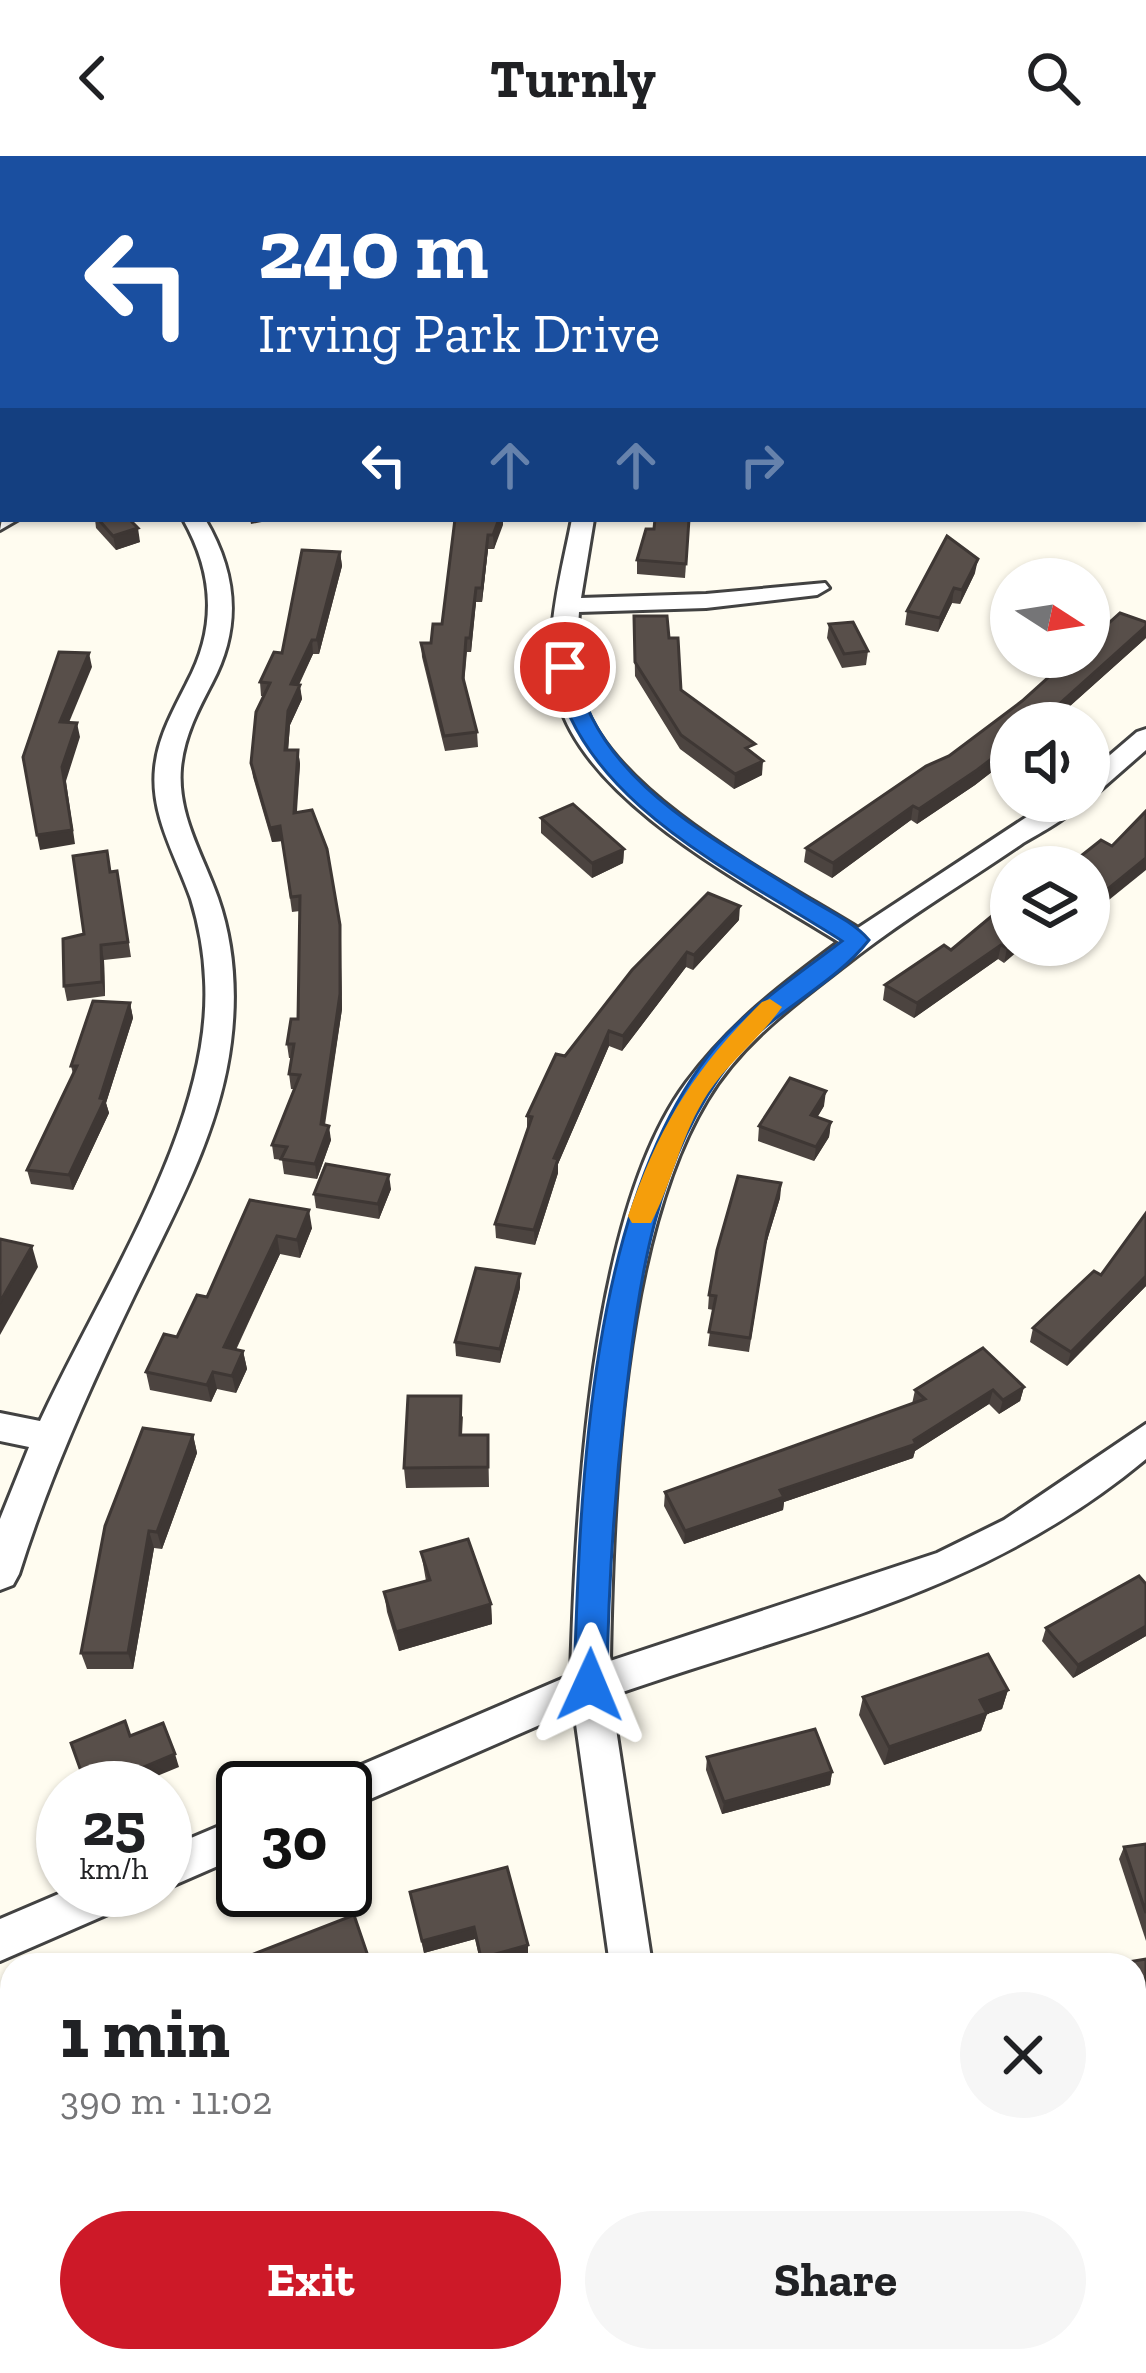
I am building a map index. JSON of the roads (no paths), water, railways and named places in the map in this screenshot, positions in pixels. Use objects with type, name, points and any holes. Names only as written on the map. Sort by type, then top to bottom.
[{"type":"street","points":[[0,1574],[48,1437],[184,1161],[211,1071],[220,1005],[215,951],[207,904],[173,817],[166,778],[177,718],[212,656],[223,588],[196,522]]},
{"type":"street","points":[[582,522],[568,605],[565,667],[572,707],[626,782],[670,820],[858,940]]},
{"type":"street","points":[[568,605],[706,601],[817,588]]},
{"type":"street","points":[[1110,768],[1146,737]]},
{"type":"street","points":[[629,1953],[590,1685],[594,1537],[615,1360],[636,1235],[652,1178],[671,1134],[723,1055],[772,1005],[858,940],[1037,822]]},
{"type":"street","points":[[0,1427],[48,1437]]},
{"type":"street","points":[[372,1779],[590,1685],[936,1574],[999,1544],[1067,1502],[1146,1438]]},
{"type":"street","points":[[0,1940],[53,1917]]}]
